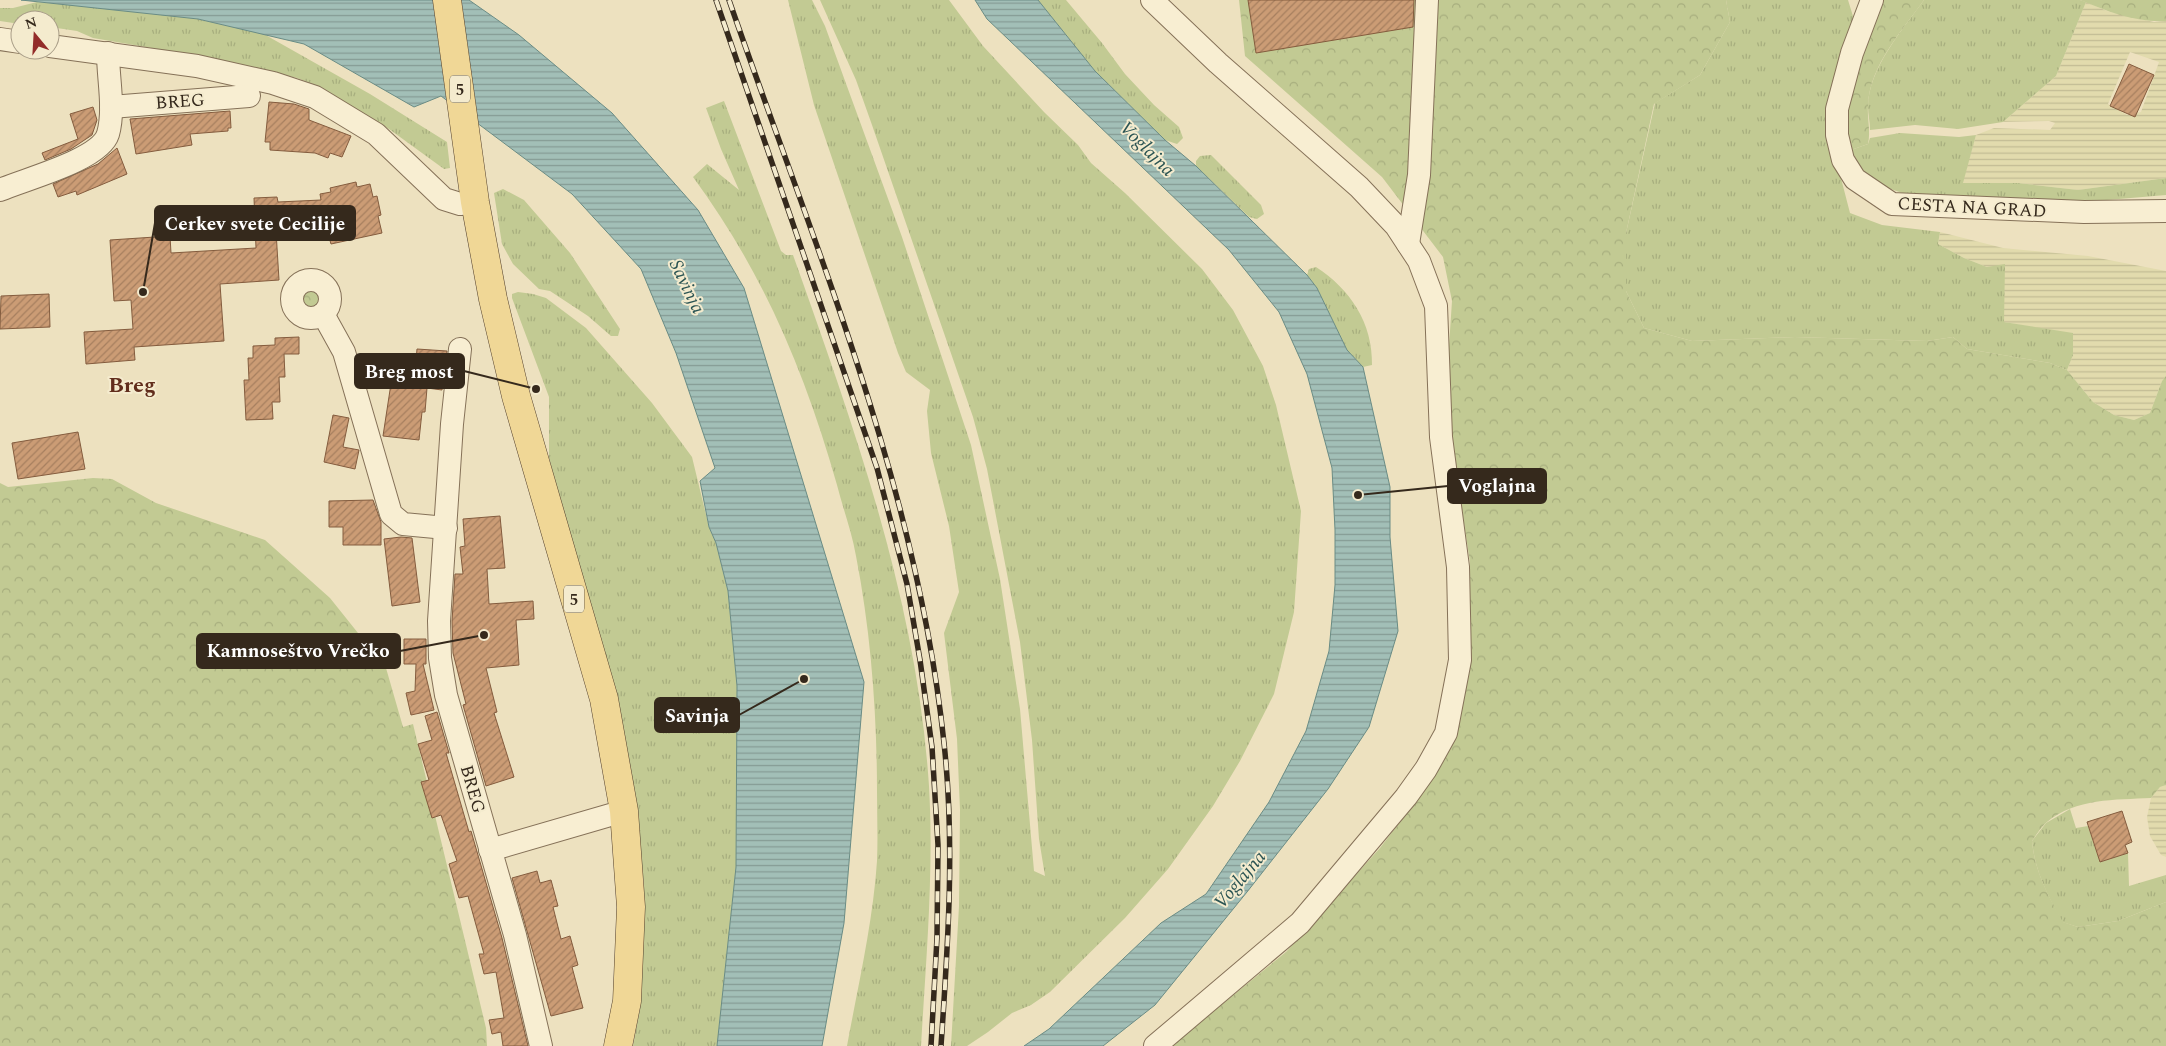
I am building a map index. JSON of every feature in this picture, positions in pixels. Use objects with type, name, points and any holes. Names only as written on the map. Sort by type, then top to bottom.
[{"type":"main road","name":"5","points":[[447,0],[474,190],[493,299],[516,396],[604,699],[624,811],[631,907],[627,1001],[618,1046]]},
{"type":"street","points":[[1152,0],[1218,63],[1359,188],[1396,226],[1419,260],[1436,306],[1441,437],[1458,567],[1460,660],[1446,734],[1426,769],[1406,797],[1300,922],[1155,1046]]},
{"type":"street","points":[[1408,244],[1419,175],[1427,0]]},
{"type":"street","name":"CESTA NA GRAD","points":[[1872,0],[1852,53],[1837,109],[1838,135],[1842,160],[1855,179],[1892,204],[2084,212],[2166,212]]},
{"type":"street","points":[[60,47],[197,66],[273,84],[315,97],[376,134],[444,199],[460,204],[474,190]]},
{"type":"street","points":[[0,190],[63,166],[98,149],[108,135],[111,107],[108,53]]},
{"type":"street","name":"BREG","points":[[111,107],[249,96]]},
{"type":"street","points":[[323,314],[344,352],[391,514],[403,524],[446,528]]},
{"type":"street","name":"BREG","points":[[460,349],[452,424],[440,621],[440,658],[446,695],[517,944],[541,1046]]},
{"type":"street","points":[[490,850],[624,811]]},
{"type":"shaded area","points":[[2086,2],[2107,11],[2154,22],[2166,21],[2166,178],[2078,190],[2018,183],[1962,183],[1976,135],[1994,128],[2050,130],[2055,123],[2049,121],[2003,122],[2056,76]],"holes":[[[2130,52],[2159,62],[2141,112],[2127,115],[2108,104]]]},
{"type":"shaded area","points":[[1940,232],[2003,248],[2088,256],[2166,271],[2166,376],[2162,381],[2150,413],[2134,420],[2114,415],[2093,402],[2067,370],[2073,355],[2073,334],[2003,322],[1987,267],[1964,258],[1938,244]]},
{"type":"shaded area","points":[[2166,785],[2166,857],[2161,855],[2150,836],[2147,817],[2151,798],[2160,787]]},
{"type":"green space","points":[[788,0],[812,0],[825,26],[902,237],[971,445],[1000,579],[1020,709],[1034,871],[1045,876],[1039,839],[1032,740],[1020,642],[987,469],[973,417],[856,80],[820,0],[949,0],[983,46],[1044,112],[1078,145],[1091,163],[1125,193],[1202,269],[1233,310],[1263,366],[1276,405],[1301,511],[1294,612],[1274,694],[1240,761],[1213,806],[1168,869],[1125,918],[1050,992],[1031,1005],[1012,1013],[967,1046],[951,1046],[959,906],[960,810],[957,739],[944,633],[959,592],[949,526],[931,453],[927,411],[930,390],[906,372],[898,353],[814,105]]},
{"type":"green space","points":[[1038,0],[1066,0],[1125,74],[1154,105],[1179,127],[1183,138],[1177,144],[1165,140],[1095,71]]},
{"type":"green space","points":[[1239,0],[1726,0],[1730,22],[1700,75],[1654,104],[1626,233],[1626,291],[1644,328],[1692,341],[1795,337],[1927,341],[1953,337],[1967,349],[2050,363],[2067,370],[2093,402],[2114,415],[2134,420],[2150,413],[2162,381],[2166,376],[2166,785],[2160,787],[2151,798],[2110,800],[2070,808],[2047,822],[2032,841],[2039,873],[2047,893],[2063,922],[2078,927],[2118,921],[2166,902],[2166,1046],[1171,1046],[1286,952],[1380,848],[1421,794],[1470,663],[1470,562],[1450,432],[1446,391],[1452,301],[1443,257],[1382,177],[1245,56]]},
{"type":"green space","points":[[1726,0],[1848,0],[1856,26],[1829,132],[1850,213],[1882,225],[1940,232],[1938,244],[1964,258],[1987,267],[2005,264],[2004,322],[2073,333],[2073,355],[2067,370],[2050,363],[1967,349],[1953,337],[1927,341],[1795,337],[1692,341],[1644,328],[1626,291],[1626,233],[1655,103],[1700,75],[1730,22]]},
{"type":"green space","points":[[1884,0],[1924,0],[1888,49],[1874,76],[1868,105],[1868,144],[1851,150],[1846,123],[1850,96],[1866,43]]},
{"type":"green space","points":[[1924,0],[2080,0],[2086,2],[2056,76],[2003,122],[1958,129],[1915,125],[1870,130],[1868,107],[1874,78],[1888,50]]},
{"type":"green space","points":[[2080,0],[2166,0],[2166,21],[2133,18]]},
{"type":"green space","points":[[37,2],[116,9],[198,19],[262,33],[370,94],[447,142],[450,168],[444,169],[389,129],[315,85],[297,78],[216,59],[93,38],[77,31],[60,28],[60,10],[10,10],[10,22],[0,21],[0,8],[13,8]]},
{"type":"green space","points":[[724,101],[781,251],[786,255],[793,255],[838,385],[860,450],[879,516],[897,582],[911,649],[922,717],[929,786],[931,851],[921,1046],[847,1046],[869,931],[877,861],[876,733],[866,614],[850,529],[811,403],[796,363],[761,286],[741,249],[693,177],[707,164],[739,190],[706,108]]},
{"type":"green space","points":[[1900,133],[1959,137],[1976,135],[1963,183],[2018,183],[2078,190],[2166,178],[2166,195],[2072,203],[1911,196],[1882,186],[1866,176],[1851,150],[1868,144],[1870,138]]},
{"type":"green space","points":[[1211,155],[1261,205],[1264,214],[1257,219],[1249,217],[1196,166],[1196,161],[1200,156]]},
{"type":"green space","points":[[503,189],[524,200],[570,253],[620,329],[618,336],[611,336],[588,316],[550,291],[539,289],[513,264],[502,244],[494,193]]},
{"type":"green space","points":[[1316,267],[1339,286],[1357,308],[1364,321],[1368,335],[1372,365],[1363,367],[1347,350],[1317,288],[1307,275],[1309,269]]},
{"type":"green space","points":[[311,286],[320,290],[324,299],[320,308],[311,312],[302,308],[298,299],[302,290]]},
{"type":"green space","points":[[518,292],[546,298],[586,328],[652,403],[692,457],[709,527],[716,543],[728,591],[737,686],[736,867],[717,1046],[633,1046],[640,1008],[644,884],[629,770],[557,493],[549,457],[549,397],[512,298],[512,294]]},
{"type":"green space","points":[[93,478],[112,479],[156,503],[265,540],[330,598],[386,668],[403,727],[413,724],[486,1028],[487,1046],[0,1046],[0,483],[8,487]]},
{"type":"green space","points":[[2070,809],[2076,828],[2088,826],[2100,862],[2128,853],[2129,886],[2166,875],[2166,902],[2118,921],[2078,927],[2062,922],[2039,873],[2032,841],[2046,823]]},
{"type":"water","points":[[21,0],[469,0],[519,35],[612,113],[698,210],[744,288],[864,682],[844,923],[822,1046],[717,1046],[736,867],[737,686],[728,591],[716,543],[709,527],[700,481],[715,468],[676,353],[641,269],[572,194],[441,96],[414,107],[304,44],[198,19]]},
{"type":"water","points":[[975,0],[1038,0],[1095,71],[1165,140],[1196,166],[1307,275],[1317,288],[1347,350],[1363,367],[1390,487],[1390,537],[1398,631],[1369,727],[1328,789],[1155,1005],[1103,1046],[1024,1046],[1049,1029],[1161,923],[1206,894],[1269,802],[1306,731],[1329,651],[1335,585],[1332,468],[1307,374],[1279,312],[1229,250],[987,19]]},
{"type":"building","points":[[1248,0],[1414,0],[1413,27],[1256,53]]},
{"type":"building","points":[[2129,64],[2154,75],[2135,117],[2110,106]]},
{"type":"building","points":[[269,102],[294,104],[309,109],[309,120],[351,136],[342,157],[330,153],[328,158],[315,153],[270,150],[270,142],[265,142]]},
{"type":"building","points":[[93,107],[97,120],[92,135],[71,149],[45,160],[42,153],[78,139],[70,114]]},
{"type":"building","points":[[230,111],[231,128],[228,128],[228,131],[190,134],[192,145],[136,154],[130,119]]},
{"type":"building","points":[[117,148],[127,174],[77,195],[76,191],[58,197],[53,184],[98,164]]},
{"type":"building","points":[[356,182],[357,187],[370,184],[373,197],[377,196],[381,215],[378,216],[382,233],[331,244],[327,230],[325,231],[324,228],[276,231],[279,280],[220,284],[224,341],[134,347],[135,360],[86,364],[84,332],[133,329],[131,300],[114,301],[110,240],[170,236],[171,253],[256,248],[254,198],[277,197],[278,202],[321,200],[320,194],[331,192],[330,188]]},
{"type":"building","points":[[49,294],[50,327],[0,329],[1,296]]},
{"type":"building","points":[[299,337],[299,354],[284,354],[285,377],[279,377],[280,402],[272,402],[273,419],[246,420],[244,380],[249,380],[248,358],[253,358],[253,346],[275,345],[275,338]]},
{"type":"building","points":[[417,349],[447,351],[442,390],[427,388],[425,412],[422,412],[419,440],[383,436],[392,377],[401,378],[402,372],[415,373]]},
{"type":"building","points":[[333,415],[349,418],[343,447],[359,450],[355,469],[324,462]]},
{"type":"building","points":[[78,432],[85,469],[18,479],[12,443]]},
{"type":"building","points":[[373,500],[381,522],[381,545],[343,545],[343,527],[329,527],[329,501]]},
{"type":"building","points":[[500,516],[505,568],[487,569],[489,604],[533,601],[534,619],[516,620],[519,665],[486,668],[497,712],[494,713],[514,777],[486,786],[463,705],[466,704],[453,653],[452,621],[455,574],[463,574],[460,547],[465,546],[463,519]]},
{"type":"building","points":[[412,538],[420,602],[392,606],[384,539]]},
{"type":"building","points":[[404,639],[426,639],[426,664],[423,664],[434,710],[411,715],[406,693],[415,691],[416,664],[404,664]]},
{"type":"building","points":[[437,712],[449,753],[446,753],[502,938],[528,1046],[503,1046],[501,1032],[492,1034],[489,1020],[504,1018],[496,972],[484,974],[479,954],[484,954],[468,896],[459,898],[449,864],[457,861],[441,815],[432,818],[421,782],[429,780],[418,744],[432,740],[425,716]]},
{"type":"building","points":[[2122,811],[2132,842],[2125,845],[2128,853],[2100,862],[2087,822]]},
{"type":"building","points":[[537,871],[540,883],[551,880],[558,906],[553,907],[561,939],[570,936],[578,965],[572,967],[583,1008],[551,1016],[512,878]]},
{"type":"railway","points":[[716,0],[877,468],[907,584],[932,747],[938,845],[937,938],[931,1046]]},
{"type":"railway","points":[[729,0],[858,366],[911,552],[930,647],[944,743],[947,781],[950,856],[948,932],[941,1046]]},
{"type":"place","name":"Cerkev svete Cecilije","points":[[143,292]]},
{"type":"place","name":"Breg most","points":[[536,389]]},
{"type":"place","name":"Voglajna","points":[[1358,495]]},
{"type":"place","name":"Kamnoseštvo Vrečko","points":[[484,635]]},
{"type":"place","name":"Savinja","points":[[804,679]]},
{"type":"district","name":"Breg","points":[[132,384]]}]
